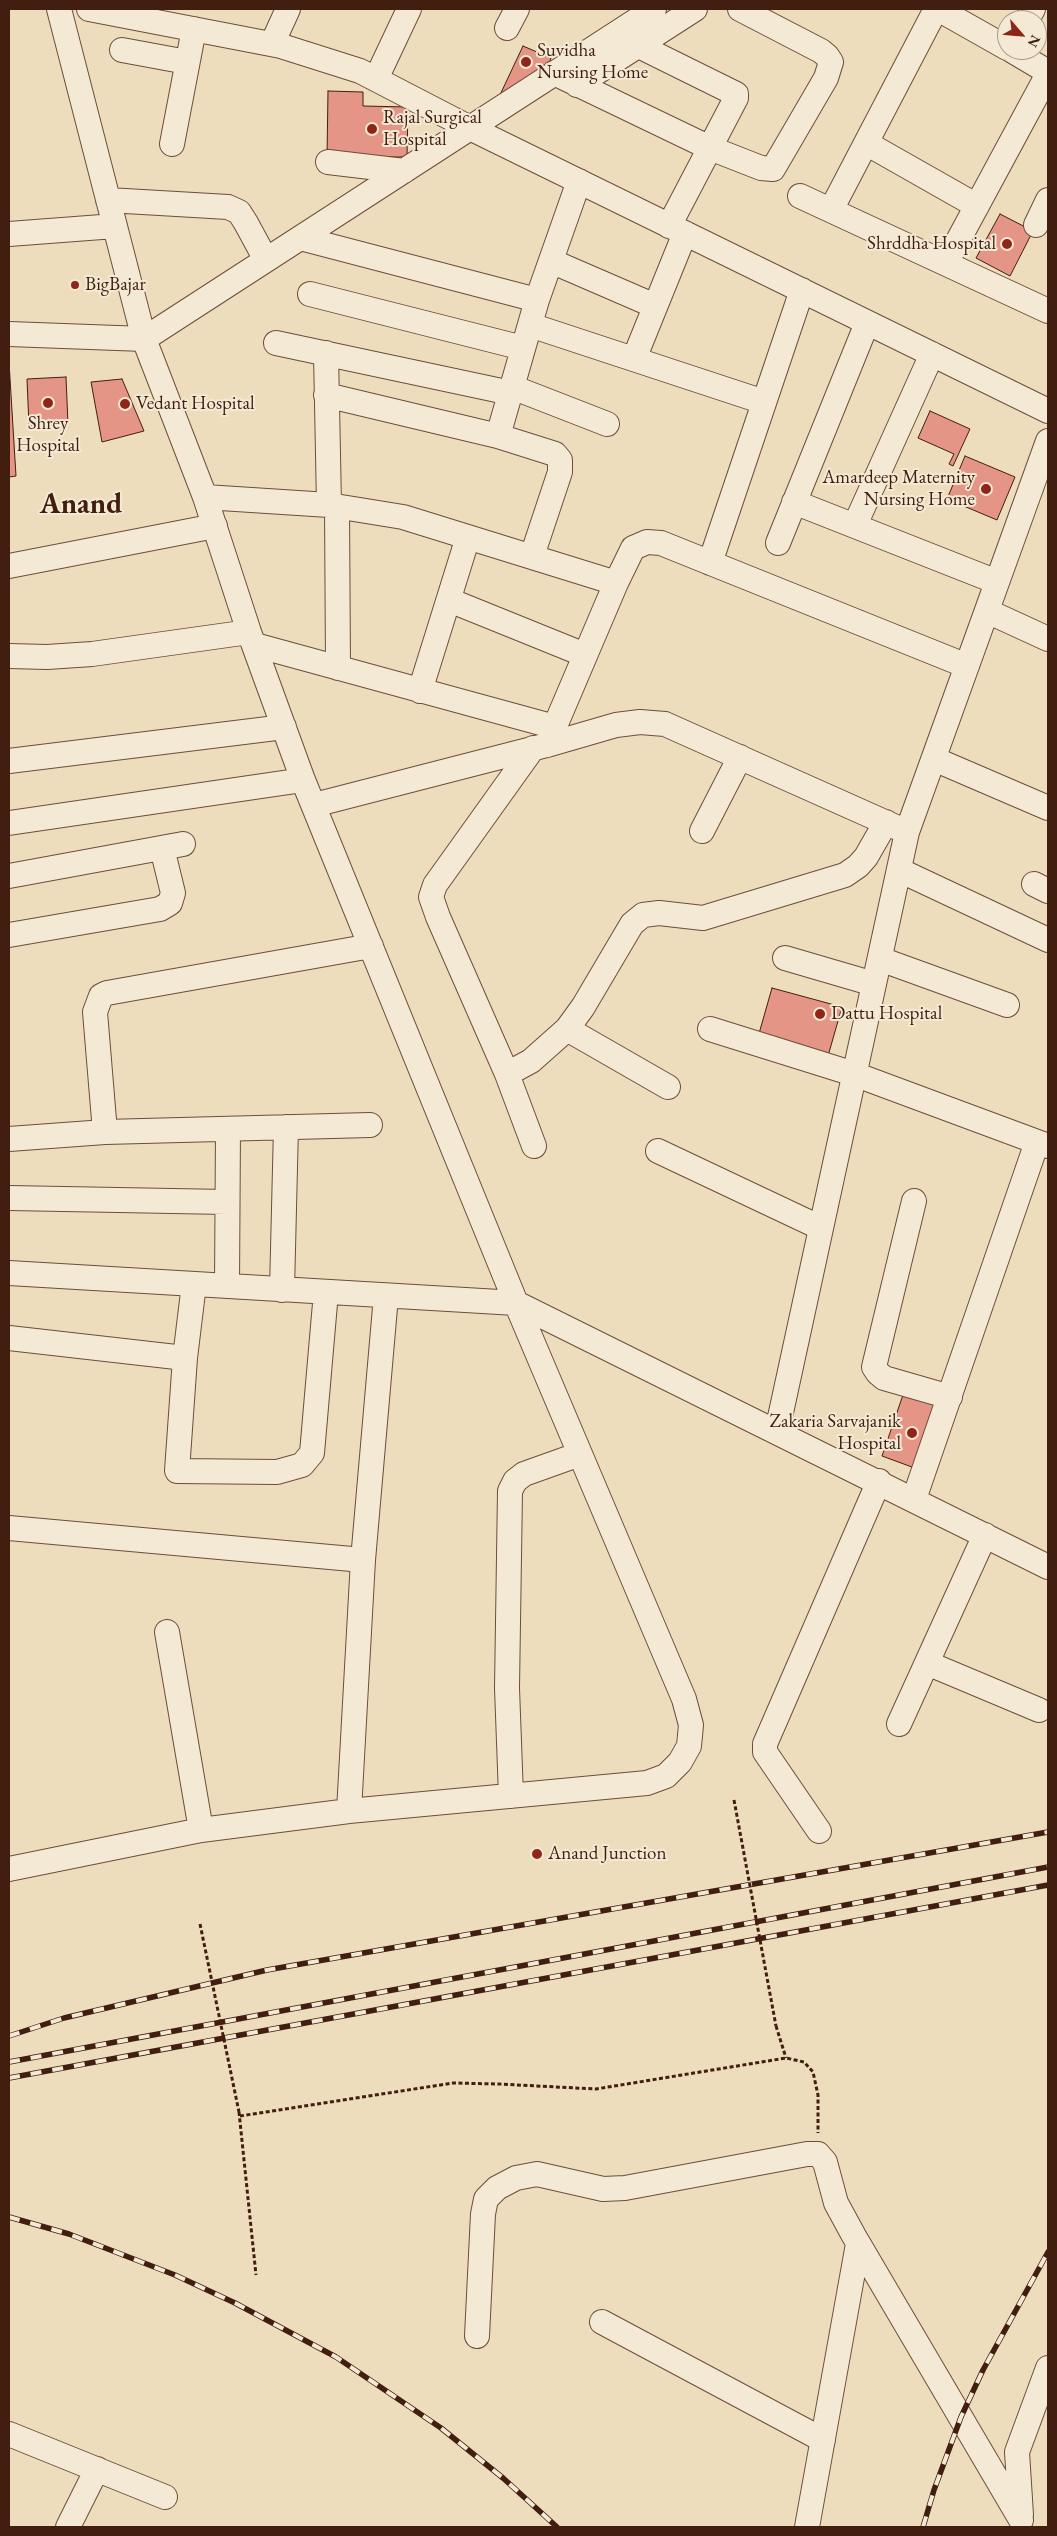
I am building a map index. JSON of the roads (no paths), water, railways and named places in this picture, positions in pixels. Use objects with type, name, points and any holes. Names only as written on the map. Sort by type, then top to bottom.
[{"type":"street","points":[[9,1869],[201,1830],[350,1811],[647,1783],[666,1776],[680,1762],[689,1746],[691,1725],[684,1699],[516,1303],[284,727],[205,497],[144,339],[59,9]]},
{"type":"street","points":[[89,9],[272,44],[360,71],[470,128],[1048,411]]},
{"type":"street","points":[[272,44],[288,9]]},
{"type":"street","points":[[376,80],[409,9]]},
{"type":"street","points":[[9,334],[144,339],[654,9]]},
{"type":"street","points":[[577,85],[695,9]]},
{"type":"street","points":[[554,74],[710,148],[761,168],[773,168],[830,70],[831,62],[820,51],[740,9]]},
{"type":"street","points":[[831,210],[937,9],[997,42]]},
{"type":"street","points":[[172,144],[194,29]]},
{"type":"street","points":[[634,359],[655,306],[677,230],[710,148],[736,98],[736,94],[638,46]]},
{"type":"street","points":[[122,50],[187,62]]},
{"type":"street","points":[[946,263],[1048,73],[1027,60]]},
{"type":"street","points":[[866,143],[976,206]]},
{"type":"street","points":[[328,162],[404,171]]},
{"type":"street","points":[[498,436],[537,300],[579,181]]},
{"type":"street","points":[[800,196],[1048,311]]},
{"type":"street","points":[[108,200],[228,207],[238,212],[246,223],[266,260]]},
{"type":"street","points":[[1036,225],[1048,200]]},
{"type":"street","points":[[9,234],[115,226]]},
{"type":"street","points":[[300,238],[537,300]]},
{"type":"street","points":[[551,261],[655,306]]},
{"type":"street","points":[[710,563],[802,290]]},
{"type":"street","points":[[310,294],[523,348]]},
{"type":"street","points":[[778,543],[867,323]]},
{"type":"street","points":[[530,325],[764,402]]},
{"type":"street","points":[[276,342],[512,390],[607,424]]},
{"type":"street","points":[[326,353],[326,395],[333,506],[338,668]]},
{"type":"street","points":[[855,525],[932,354]]},
{"type":"street","points":[[326,395],[498,436],[555,454],[560,460],[560,472],[532,556]]},
{"type":"street","points":[[777,1431],[907,832],[1048,441]]},
{"type":"street","points":[[205,497],[333,506],[403,517],[616,583]]},
{"type":"street","points":[[794,502],[997,582]]},
{"type":"street","points":[[9,566],[215,526]]},
{"type":"street","points":[[420,691],[468,537]]},
{"type":"street","points":[[534,1146],[507,1074],[431,897],[435,885],[545,740],[633,548],[647,542],[661,543],[967,666]]},
{"type":"street","points":[[448,600],[585,655]]},
{"type":"street","points":[[987,611],[1048,639]]},
{"type":"street","points":[[9,656],[92,654],[252,638],[338,668],[420,691],[545,740]]},
{"type":"street","points":[[314,805],[545,740],[616,725],[640,722],[665,724],[907,832]]},
{"type":"street","points":[[9,761],[284,727]]},
{"type":"street","points":[[702,832],[740,758]]},
{"type":"street","points":[[934,759],[1048,808]]},
{"type":"street","points":[[9,823],[304,780]]},
{"type":"street","points":[[507,1074],[531,1061],[567,1028],[583,1007],[632,924],[642,915],[659,913],[703,918],[845,875],[866,857],[886,822]]},
{"type":"street","points":[[9,876],[173,846],[173,893],[170,903],[165,906],[9,935]]},
{"type":"street","points":[[899,870],[1048,940]]},
{"type":"street","points":[[105,1132],[95,1012],[101,996],[107,993],[371,946]]},
{"type":"street","points":[[784,958],[874,984]]},
{"type":"street","points":[[880,959],[1007,1004]]},
{"type":"street","points":[[567,1028],[668,1087]]},
{"type":"street","points":[[710,1029],[854,1074],[1043,1144],[914,1499]]},
{"type":"street","points":[[9,1139],[105,1132],[370,1125]]},
{"type":"street","points":[[282,1290],[286,1127]]},
{"type":"street","points":[[227,1286],[228,1129]]},
{"type":"street","points":[[658,1151],[821,1228]]},
{"type":"street","points":[[9,1198],[227,1202]]},
{"type":"street","points":[[914,1201],[874,1367],[878,1374],[884,1378],[950,1397]]},
{"type":"street","points":[[9,1274],[516,1303],[879,1481],[1048,1567]]},
{"type":"street","points":[[194,1284],[185,1358],[177,1471],[277,1472],[302,1465],[312,1453],[326,1292]]},
{"type":"street","points":[[350,1811],[363,1560],[386,1296]]},
{"type":"street","points":[[9,1338],[185,1358]]},
{"type":"street","points":[[511,1796],[507,1688],[510,1491],[515,1480],[524,1474],[580,1454]]},
{"type":"street","points":[[819,1831],[766,1752],[765,1744],[879,1481]]},
{"type":"street","points":[[9,1528],[363,1560]]},
{"type":"street","points":[[899,1724],[985,1535]]},
{"type":"street","points":[[168,1632],[201,1830]]},
{"type":"street","points":[[927,1662],[1039,1710]]},
{"type":"street","points":[[477,2336],[483,2214],[486,2199],[497,2188],[516,2178],[537,2174],[603,2189],[625,2188],[807,2154],[818,2154],[825,2162],[836,2203],[858,2244],[1023,2524]]},
{"type":"street","points":[[807,2527],[858,2244]]},
{"type":"street","points":[[602,2322],[823,2440]]},
{"type":"street","points":[[1023,2524],[1018,2452],[1048,2368]]},
{"type":"street","points":[[9,2434],[164,2497]]},
{"type":"street","points":[[68,2527],[97,2469]]},
{"type":"railway","points":[[9,2036],[64,2018],[267,1970],[1048,1832]]},
{"type":"railway","points":[[9,2062],[1048,1867]]},
{"type":"railway","points":[[9,2078],[1048,1885]]},
{"type":"railway","points":[[9,2217],[69,2234],[175,2275],[235,2303],[336,2357],[441,2428],[503,2478],[557,2527]]},
{"type":"railway","points":[[923,2527],[934,2490],[961,2417],[983,2370],[1048,2252]]},
{"type":"place","name":"Suvidha Nursing Home","points":[[526,62]]},
{"type":"place","name":"Rajal Surgical Hospital","points":[[372,129]]},
{"type":"place","name":"Shrddha Hospital","points":[[1007,244]]},
{"type":"place","name":"BigBajar","points":[[75,285]]},
{"type":"place","name":"Shrey Hospital","points":[[48,403]]},
{"type":"place","name":"Vedant Hospital","points":[[125,404]]},
{"type":"place","name":"Amardeep Maternity Nursing Home","points":[[986,489]]},
{"type":"place","name":"Dattu Hospital","points":[[820,1014]]},
{"type":"place","name":"Zakaria Sarvajanik Hospital","points":[[912,1433]]},
{"type":"place","name":"Anand Junction","points":[[537,1854]]},
{"type":"district","name":"Anand","points":[[81,505]]}]
